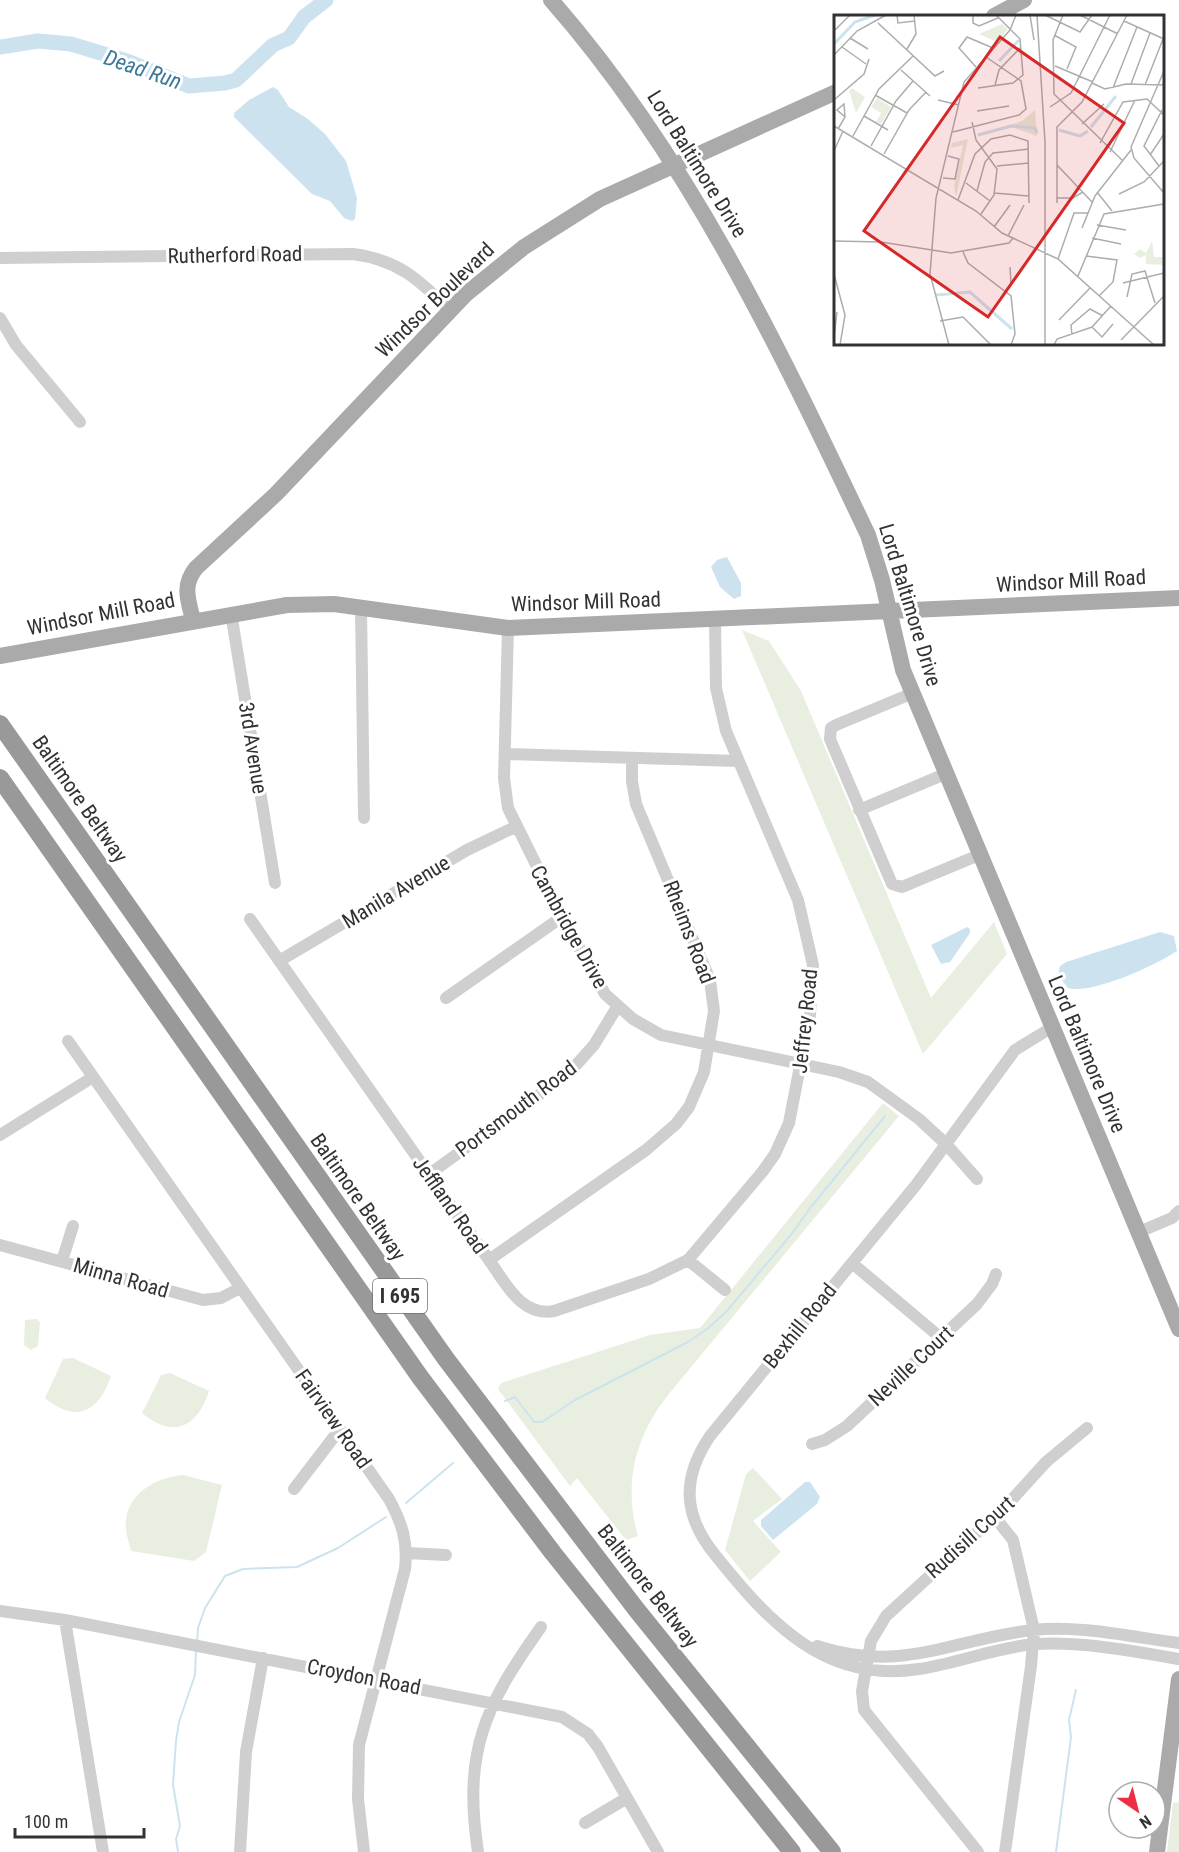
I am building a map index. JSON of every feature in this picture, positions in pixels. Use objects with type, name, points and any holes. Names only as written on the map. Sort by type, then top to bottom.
[{"type":"highway","name":"Baltimore Beltway","points":[[0,724],[465,1385],[636,1609],[832,1852]]},
{"type":"highway","name":"I 695","points":[[0,778],[427,1385],[603,1618],[792,1852]]},
{"type":"main road","name":"Lord Baltimore Drive","points":[[551,0],[615,80],[674,165],[733,265],[856,511],[875,555],[896,648],[912,693],[1179,1329]]},
{"type":"main road","points":[[996,15],[1024,0]]},
{"type":"main road","name":"Windsor Boulevard","points":[[193,620],[186,590],[188,581],[196,568],[256,514],[450,311],[505,262],[562,221],[600,199],[834,93]]},
{"type":"main road","name":"Windsor Mill Road","points":[[0,656],[231,613],[314,603],[508,628],[1179,598]]},
{"type":"main road","points":[[1157,1852],[1176,1749],[1179,1680]]},
{"type":"street","name":"Rutherford Road","points":[[0,260],[352,254],[384,259],[398,265],[411,274],[450,311]]},
{"type":"street","points":[[0,318],[16,345],[80,422]]},
{"type":"street","points":[[361,609],[364,818]]},
{"type":"street","name":"3rd Avenue","points":[[231,613],[275,883]]},
{"type":"street","name":"Jeffrey Road","points":[[688,1260],[776,1154],[789,1123],[802,1066],[813,988],[810,942],[798,900],[726,730],[717,688],[715,619]]},
{"type":"street","name":"Cambridge Drive","points":[[508,628],[505,794],[514,827],[594,978],[617,1007],[661,1035],[709,1047],[839,1072],[868,1082],[897,1101],[946,1144],[977,1179]]},
{"type":"street","points":[[912,693],[831,728],[830,739],[889,878],[897,887],[980,855]]},
{"type":"street","points":[[505,754],[738,761]]},
{"type":"street","name":"Rheims Road","points":[[489,1260],[662,1138],[689,1107],[698,1089],[709,1047],[714,1011],[710,980],[636,804],[632,781],[632,758]]},
{"type":"street","points":[[860,810],[945,774]]},
{"type":"street","name":"Manila Avenue","points":[[279,961],[467,850],[514,827]]},
{"type":"street","points":[[446,998],[562,917]]},
{"type":"street","name":"Jeffland Road","points":[[250,919],[428,1175],[521,1303],[544,1313],[650,1279],[675,1269],[688,1260]]},
{"type":"street","name":"Portsmouth Road","points":[[428,1175],[568,1074],[594,1045],[617,1007]]},
{"type":"street","name":"Bexhill Road","points":[[1051,1028],[1031,1037],[1015,1050],[916,1185],[710,1436],[694,1464],[690,1485],[690,1508],[700,1535],[755,1604],[798,1640],[843,1665],[865,1669],[918,1670],[1034,1644],[1089,1645],[1179,1659]]},
{"type":"street","name":"Fairview Road","points":[[68,1041],[340,1429],[398,1516],[407,1541],[405,1569],[363,1721],[357,1764],[364,1852]]},
{"type":"street","points":[[0,1135],[93,1077]]},
{"type":"street","points":[[1139,1232],[1177,1217]]},
{"type":"street","points":[[62,1262],[73,1226]]},
{"type":"street","name":"Minna Road","points":[[0,1245],[203,1300],[221,1298],[240,1288]]},
{"type":"street","points":[[688,1260],[725,1290]]},
{"type":"street","points":[[852,1263],[941,1338]]},
{"type":"street","name":"Neville Court","points":[[812,1444],[825,1440],[847,1426],[977,1304],[992,1284],[996,1274]]},
{"type":"street","name":"Rudisill Court","points":[[978,1852],[869,1719],[862,1701],[868,1656],[878,1628],[892,1609],[994,1516],[1046,1462],[1087,1428]]},
{"type":"street","points":[[294,1489],[340,1429]]},
{"type":"street","points":[[994,1516],[1013,1540],[1034,1630],[1034,1644],[1005,1852]]},
{"type":"street","points":[[407,1553],[446,1555]]},
{"type":"street","name":"Croydon Road","points":[[0,1611],[65,1620],[543,1711],[576,1725],[598,1748],[658,1852]]},
{"type":"street","points":[[65,1620],[103,1852]]},
{"type":"street","points":[[477,1852],[472,1809],[473,1772],[481,1736],[492,1702],[509,1671],[541,1627]]},
{"type":"street","name":"Bexhill Road","points":[[798,1640],[823,1648],[868,1656],[916,1656],[1034,1630],[1091,1631],[1179,1643]]},
{"type":"street","points":[[240,1852],[246,1752],[263,1658]]},
{"type":"street","points":[[585,1823],[627,1798]]},
{"type":"green space","points":[[742,630],[769,641],[801,691],[931,998],[994,922],[1007,954],[923,1054]]},
{"type":"green space","points":[[883,1103],[899,1116],[668,1395],[647,1427],[640,1444],[632,1480],[634,1517],[638,1536],[626,1540],[577,1478],[570,1486],[498,1389],[501,1383],[650,1335],[700,1328]]},
{"type":"green space","points":[[37,1319],[40,1322],[38,1346],[31,1350],[24,1345],[25,1320]]},
{"type":"green space","points":[[73,1358],[111,1376],[100,1398],[93,1406],[76,1412],[67,1411],[45,1398],[63,1359]]},
{"type":"green space","points":[[170,1373],[209,1391],[198,1414],[183,1426],[164,1426],[142,1413],[161,1375]]},
{"type":"green space","points":[[753,1468],[782,1499],[753,1521],[781,1552],[750,1581],[725,1550],[746,1474]]},
{"type":"green space","points":[[183,1475],[222,1485],[206,1552],[194,1561],[131,1551],[126,1531],[126,1517],[135,1498],[152,1484]]},
{"type":"green space","points":[[1179,1802],[1179,1852],[1167,1852],[1173,1803]]},
{"type":"water","points":[[273,87],[278,90],[289,107],[308,119],[325,134],[346,161],[357,198],[355,219],[352,221],[344,218],[330,201],[312,194],[234,117],[234,113],[249,100]]},
{"type":"water","points":[[727,557],[741,583],[741,596],[734,599],[720,587],[711,567],[717,560]]},
{"type":"water","points":[[967,927],[970,933],[950,962],[941,964],[931,945]]},
{"type":"water","points":[[1160,932],[1174,936],[1177,951],[1140,971],[1107,983],[1079,989],[1068,988],[1058,975],[1060,966],[1066,962]]},
{"type":"water","points":[[805,1482],[810,1482],[820,1497],[817,1504],[773,1540],[761,1526],[761,1520]]},
{"type":"waterway","name":"Dead Run","points":[[0,47],[38,41],[71,44],[127,61],[189,86],[225,83],[236,80],[273,45],[289,38],[304,17],[326,0]]},
{"type":"waterway","points":[[505,1401],[515,1397],[534,1422],[542,1422],[575,1400],[688,1342],[707,1329],[726,1312],[790,1236],[885,1116]]},
{"type":"waterway","points":[[406,1503],[453,1463]]},
{"type":"waterway","points":[[197,1642],[198,1628],[205,1608],[225,1576],[243,1569],[297,1567],[338,1548],[386,1517]]},
{"type":"waterway","points":[[178,1852],[176,1839],[180,1826],[173,1785],[176,1741],[179,1722],[195,1675],[196,1651]]},
{"type":"waterway","points":[[1056,1852],[1071,1737],[1069,1720],[1076,1690]]}]
